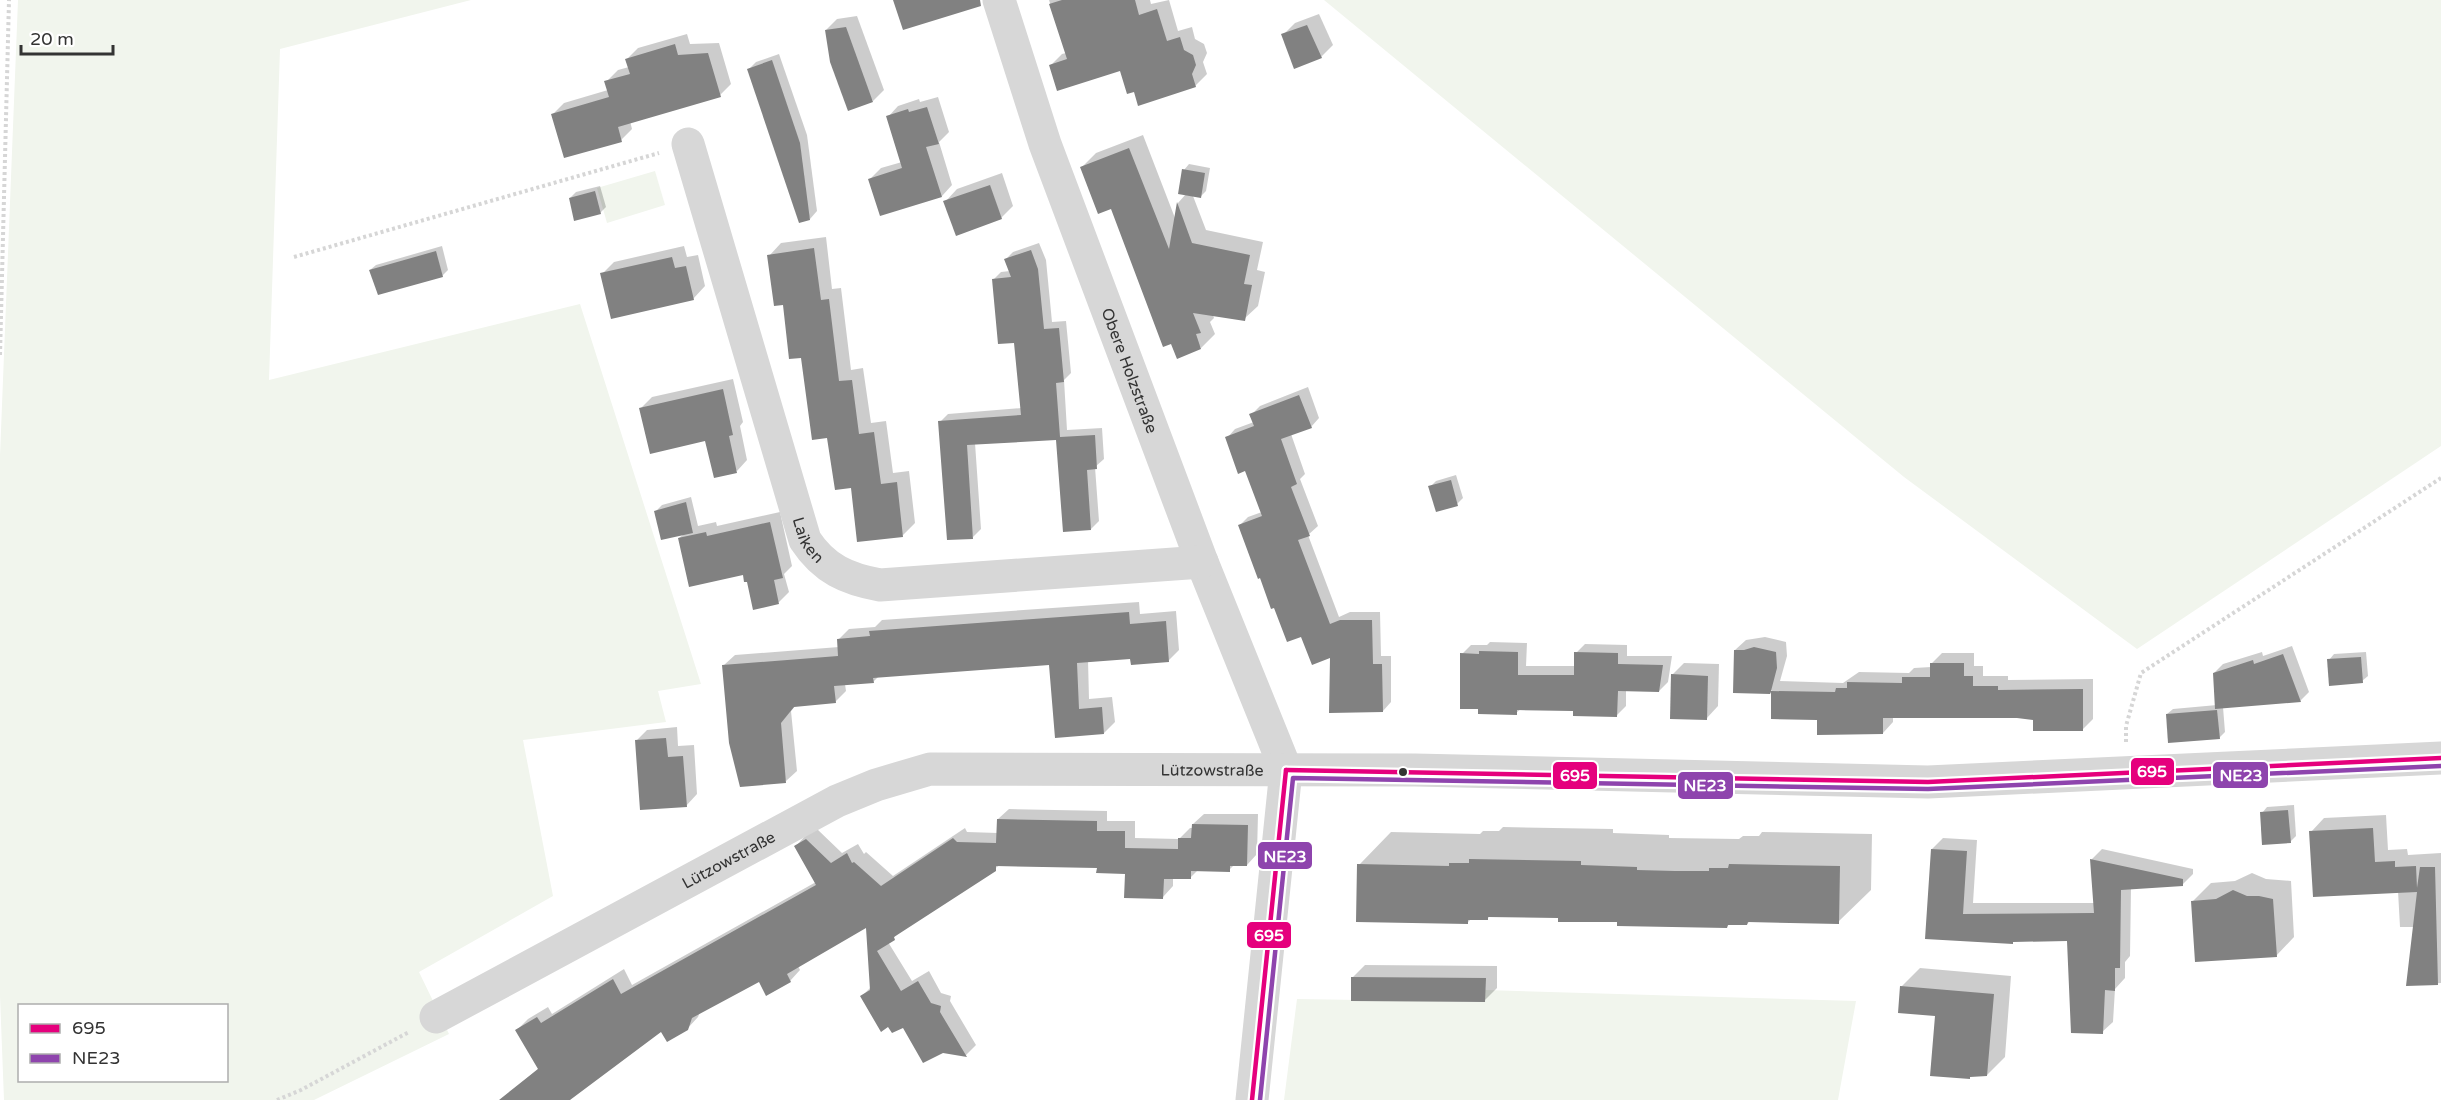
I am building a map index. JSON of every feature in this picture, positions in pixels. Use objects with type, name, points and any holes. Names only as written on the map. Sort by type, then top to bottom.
[{"type":"street","name":"Obere Holzstraße","points":[[999,0],[1045,144],[1202,562],[1286,770]]},
{"type":"street","name":"Laiken","points":[[688,144],[806,540],[814,554],[825,564],[840,574],[880,585],[1202,562]]},
{"type":"street","name":"Lützowstraße","points":[[436,1017],[837,801],[876,784],[930,769],[1286,770],[1928,782],[2441,758]]},
{"type":"street","points":[[1252,1100],[1286,770]]},
{"type":"path","points":[[0,355],[9,0]]},
{"type":"path","points":[[294,257],[688,144]]},
{"type":"path","points":[[2127,773],[2126,726],[2141,674],[2441,478]]},
{"type":"path","points":[[277,1100],[301,1090],[436,1017]]},
{"type":"shaded area","points":[[18,0],[471,0],[280,49],[269,380],[580,304],[701,684],[658,691],[666,722],[523,740],[553,896],[419,972],[449,1034],[314,1100],[4,1100],[0,996],[0,456]]},
{"type":"shaded area","points":[[1324,0],[2441,0],[2441,446],[2137,649],[1904,477]]},
{"type":"shaded area","points":[[655,171],[665,205],[607,223],[597,188]]},
{"type":"shaded area","points":[[1485,990],[1856,1001],[1838,1100],[1284,1100],[1297,999],[1485,1002]]},
{"type":"building","points":[[893,0],[980,0],[981,6],[903,30]]},
{"type":"building","points":[[1062,0],[1135,0],[1139,15],[1157,9],[1167,41],[1180,37],[1184,50],[1193,55],[1196,65],[1192,74],[1196,87],[1138,106],[1134,92],[1127,94],[1120,71],[1057,91],[1049,65],[1067,59],[1049,4]]},
{"type":"building","points":[[1307,25],[1322,58],[1294,69],[1281,34]]},
{"type":"building","points":[[846,27],[873,102],[848,111],[830,62],[825,30]]},
{"type":"building","points":[[675,44],[678,55],[708,53],[721,97],[618,127],[622,142],[564,158],[551,114],[609,97],[604,81],[630,74],[625,59]]},
{"type":"building","points":[[772,60],[800,143],[810,220],[799,223],[747,69]]},
{"type":"building","points":[[927,107],[939,144],[926,147],[942,197],[880,216],[868,179],[902,168],[886,116],[908,109],[909,112]]},
{"type":"building","points":[[1129,148],[1169,249],[1177,202],[1192,243],[1250,255],[1244,284],[1252,285],[1245,321],[1193,313],[1201,333],[1196,334],[1201,349],[1177,359],[1171,344],[1163,347],[1111,209],[1098,214],[1080,167]]},
{"type":"building","points":[[1182,169],[1205,173],[1201,198],[1178,194]]},
{"type":"building","points":[[990,185],[1002,219],[956,236],[943,201]]},
{"type":"building","points":[[595,191],[601,214],[574,221],[569,198]]},
{"type":"building","points":[[814,248],[821,300],[829,299],[839,381],[852,380],[859,434],[874,432],[881,484],[897,482],[903,537],[857,542],[851,488],[835,490],[827,438],[812,440],[801,358],[789,359],[783,305],[774,306],[767,255]]},
{"type":"building","points":[[1031,250],[1038,269],[1044,329],[1059,328],[1064,382],[1056,383],[1060,437],[1095,435],[1097,469],[1087,470],[1091,530],[1063,532],[1056,440],[967,445],[973,539],[947,540],[938,421],[1021,415],[1014,343],[998,344],[992,279],[1011,277],[1004,259]]},
{"type":"building","points":[[436,251],[443,277],[378,295],[369,270]]},
{"type":"building","points":[[672,257],[675,268],[686,266],[694,300],[611,319],[600,273]]},
{"type":"building","points":[[723,389],[733,435],[729,436],[737,473],[714,478],[705,441],[650,454],[639,408]]},
{"type":"building","points":[[1299,395],[1312,428],[1281,439],[1297,484],[1291,487],[1310,536],[1298,540],[1330,624],[1340,620],[1372,620],[1373,664],[1382,664],[1383,712],[1329,713],[1330,658],[1312,665],[1301,637],[1287,642],[1274,608],[1271,609],[1260,578],[1258,579],[1238,525],[1262,516],[1245,471],[1238,474],[1225,437],[1254,426],[1249,414]]},
{"type":"building","points":[[1451,480],[1458,506],[1436,512],[1428,486]]},
{"type":"building","points":[[686,502],[693,533],[661,540],[654,511]]},
{"type":"building","points":[[770,522],[783,578],[774,580],[779,604],[753,610],[747,582],[744,582],[743,575],[689,587],[678,538],[706,532],[707,536]]},
{"type":"building","points":[[1129,612],[1130,624],[1166,621],[1169,662],[1131,665],[1130,659],[1077,663],[1079,709],[1102,707],[1104,734],[1055,738],[1049,665],[873,678],[874,683],[834,686],[836,703],[794,707],[781,723],[786,783],[740,787],[729,743],[722,665],[838,656],[837,639],[870,636],[869,631]]},
{"type":"building","points":[[1754,647],[1776,652],[1777,668],[1771,691],[1835,692],[1836,688],[1847,688],[1847,682],[1902,683],[1902,677],[1930,677],[1930,663],[1964,663],[1964,676],[1973,676],[1973,686],[1998,686],[1998,690],[2083,689],[2083,731],[2033,731],[2033,720],[2017,718],[1883,718],[1883,734],[1817,735],[1817,720],[1771,719],[1771,692],[1770,694],[1733,693],[1734,650]]},
{"type":"building","points":[[1479,651],[1518,652],[1518,675],[1574,675],[1574,652],[1618,653],[1618,664],[1663,665],[1659,692],[1618,691],[1617,717],[1573,716],[1573,711],[1517,710],[1517,715],[1478,714],[1478,709],[1460,709],[1460,653],[1479,654]]},
{"type":"building","points":[[2283,654],[2301,702],[2215,709],[2213,673],[2253,660],[2254,664]]},
{"type":"building","points":[[2361,657],[2363,683],[2329,686],[2327,659]]},
{"type":"building","points":[[1671,674],[1708,676],[1707,720],[1670,719]]},
{"type":"building","points":[[2217,710],[2220,739],[2168,743],[2166,714]]},
{"type":"building","points":[[666,738],[668,757],[683,756],[687,807],[640,810],[635,740]]},
{"type":"building","points":[[2288,810],[2291,843],[2262,845],[2260,812]]},
{"type":"building","points":[[997,819],[1097,821],[1097,831],[1125,831],[1125,848],[1178,849],[1178,838],[1191,838],[1192,824],[1248,825],[1247,866],[1230,866],[1230,872],[1191,871],[1191,879],[1164,879],[1163,899],[1124,898],[1125,874],[1096,873],[1097,868],[996,866],[996,871],[894,937],[895,940],[877,951],[901,991],[918,981],[931,1003],[941,1006],[940,1012],[967,1057],[943,1053],[923,1063],[903,1028],[892,1033],[888,1027],[881,1032],[860,996],[870,990],[866,928],[787,974],[791,982],[766,996],[759,982],[692,1018],[688,1030],[667,1042],[661,1032],[570,1100],[499,1100],[538,1069],[515,1030],[537,1017],[541,1023],[613,979],[621,994],[816,885],[794,846],[806,839],[831,863],[847,853],[852,863],[854,862],[881,886],[953,838],[957,842],[996,843]]},
{"type":"building","points":[[2373,828],[2375,862],[2395,861],[2395,867],[2416,866],[2417,888],[2420,867],[2435,867],[2438,985],[2406,986],[2417,892],[2313,897],[2309,831]]},
{"type":"building","points":[[1931,849],[1967,851],[1963,914],[2094,913],[2090,859],[2183,879],[2183,886],[2121,890],[2120,968],[2115,968],[2115,991],[2105,990],[2103,1034],[2071,1033],[2067,941],[2013,942],[2013,944],[1925,939]]},
{"type":"building","points":[[1469,859],[1581,861],[1581,865],[1675,871],[1709,871],[1709,868],[1728,868],[1729,864],[1840,866],[1839,924],[1748,922],[1747,925],[1728,925],[1727,928],[1617,926],[1617,922],[1558,922],[1558,918],[1488,917],[1488,920],[1468,920],[1468,924],[1356,922],[1357,864],[1449,866],[1449,863],[1469,863]]},
{"type":"building","points":[[2233,890],[2247,896],[2273,899],[2277,957],[2195,962],[2191,901],[2216,899]]},
{"type":"building","points":[[1351,977],[1486,978],[1485,1002],[1351,1001]]},
{"type":"building","points":[[1900,986],[1994,994],[1987,1076],[1970,1077],[1970,1079],[1930,1076],[1935,1016],[1898,1013]]},
{"type":"transit line","name":"695","points":[[1286,770],[1928,782],[2441,758]]},
{"type":"transit line","name":"NE23","points":[[1260,1100],[1293,778],[1928,789],[2441,766]]},
{"type":"transit line","name":"695","points":[[1252,1100],[1286,770]]}]
